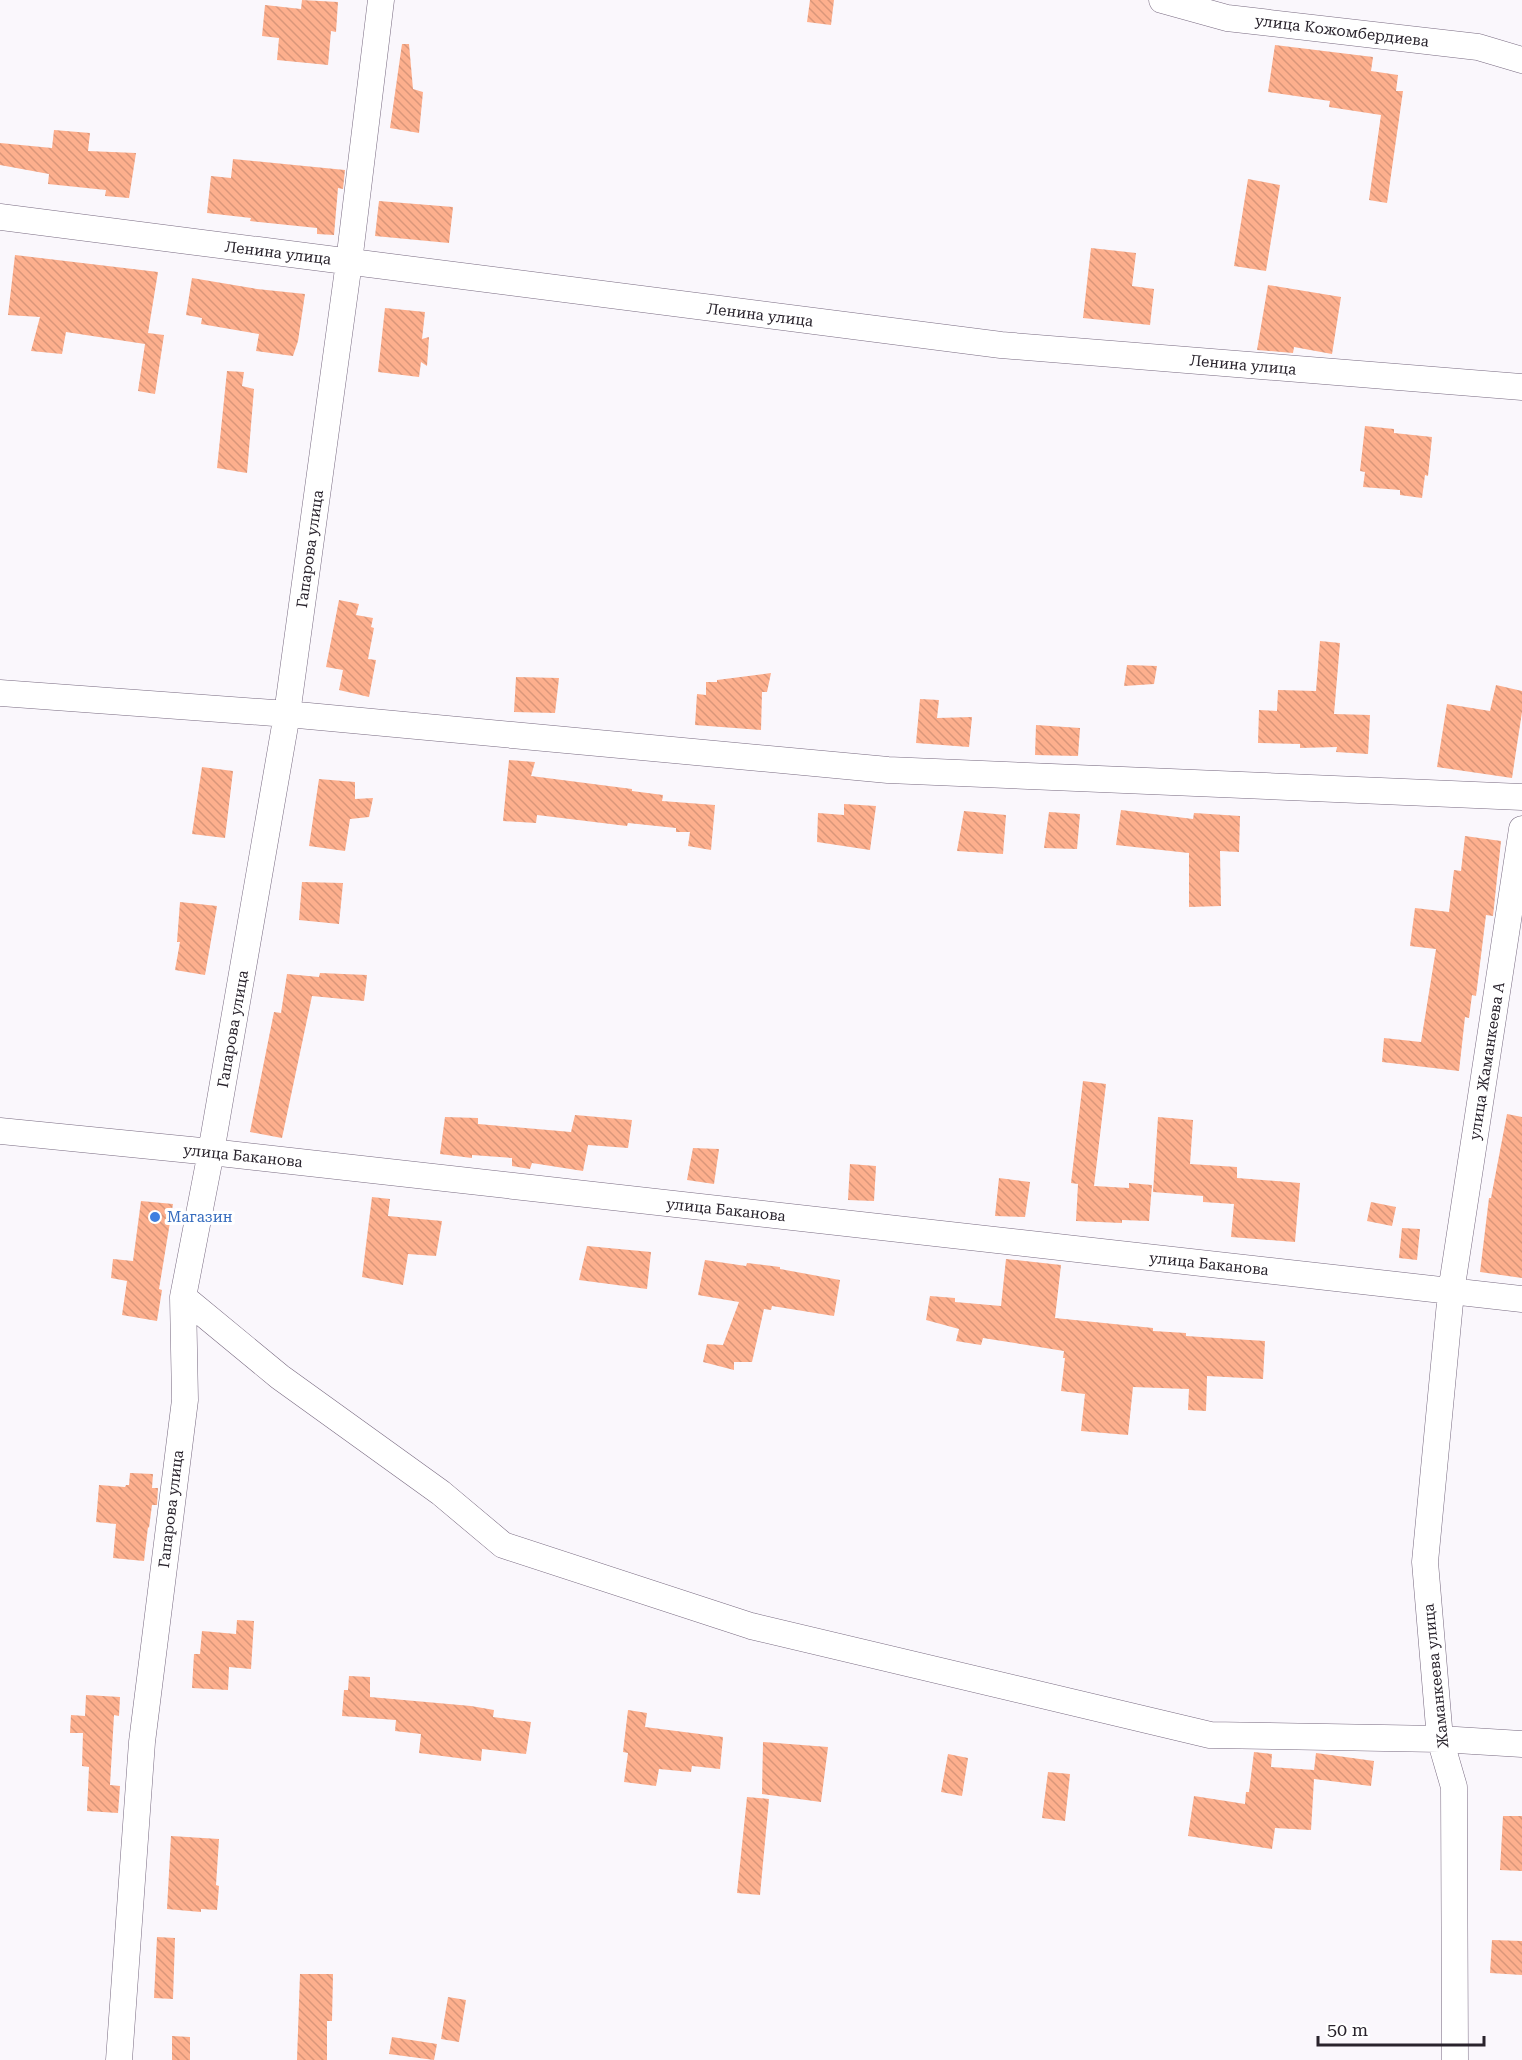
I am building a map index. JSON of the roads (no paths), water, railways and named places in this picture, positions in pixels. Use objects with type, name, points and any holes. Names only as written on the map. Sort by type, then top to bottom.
[{"type":"street","name":"Гапарова улица","points":[[119,2060],[142,1742],[185,1400],[183,1297],[211,1152],[287,714],[349,262],[381,0]]},
{"type":"street","name":"улица Кожомбердиева","points":[[1162,0],[1227,18],[1478,47],[1522,60]]},
{"type":"street","name":"Ленина улица","points":[[0,218],[1001,345],[1522,387]]},
{"type":"street","points":[[0,693],[287,714],[888,770],[1522,797]]},
{"type":"street","name":"улица Жаманкеева А","points":[[1451,1292],[1522,829]]},
{"type":"street","name":"улица Баканова","points":[[0,1131],[211,1152],[1522,1299]]},
{"type":"street","name":"Жаманкеева улица","points":[[1451,1292],[1425,1562],[1440,1739],[1454,1787],[1455,2060]]},
{"type":"street","points":[[183,1297],[280,1377],[441,1493],[503,1545],[752,1626],[1210,1735],[1440,1739],[1522,1744]]},
{"type":"place","name":"Магазин","points":[[155,1217]]}]
